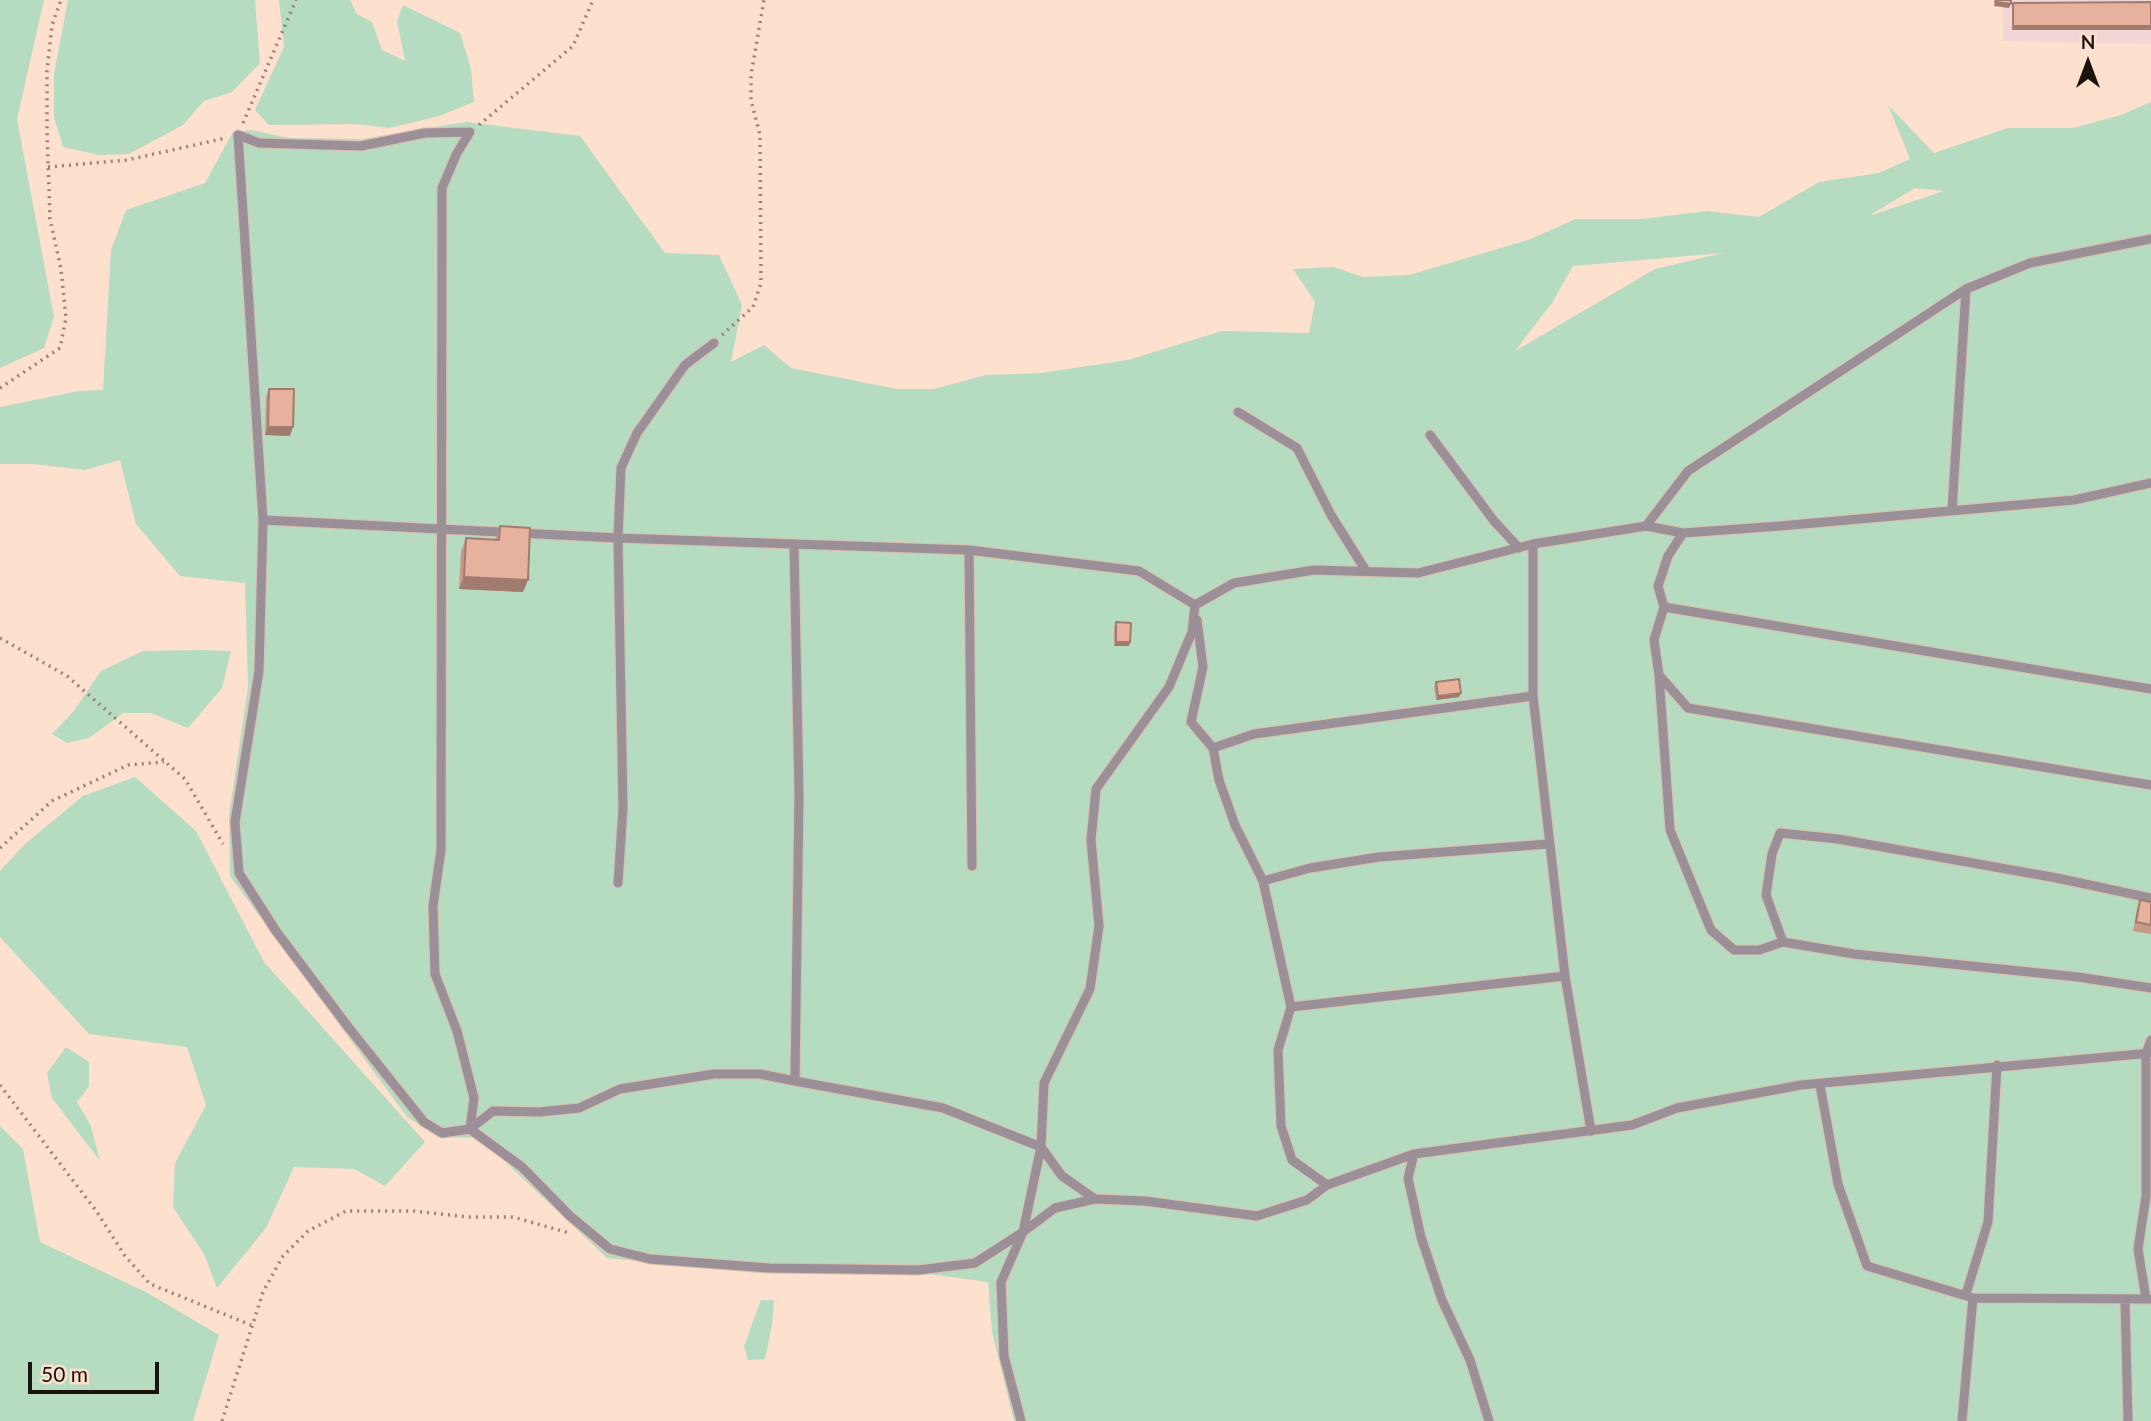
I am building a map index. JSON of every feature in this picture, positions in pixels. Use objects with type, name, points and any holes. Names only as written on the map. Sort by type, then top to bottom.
[{"type":"lane","points":[[470,132],[425,133],[361,146],[259,143],[239,135],[263,520],[259,671],[235,822],[239,873],[276,931],[424,1122],[442,1133],[470,1129],[493,1111],[539,1112],[579,1108],[620,1089],[714,1074],[760,1074],[943,1108],[1041,1147],[1062,1176],[1095,1199]]},
{"type":"lane","points":[[470,132],[457,153],[442,188],[441,850],[433,906],[435,974],[457,1031],[474,1098],[470,1129]]},
{"type":"lane","points":[[1646,526],[1688,471],[1966,289],[2030,263],[2151,239]]},
{"type":"lane","points":[[1952,510],[1966,289]]},
{"type":"lane","points":[[618,883],[623,808],[618,538],[621,468],[637,433],[685,365],[714,343]]},
{"type":"lane","points":[[1238,412],[1297,448],[1331,515],[1366,571]]},
{"type":"lane","points":[[1430,435],[1494,521],[1519,548]]},
{"type":"lane","points":[[1195,605],[1234,583],[1314,570],[1418,573],[1533,544],[1646,526],[1683,533],[2074,500],[2151,483]]},
{"type":"lane","points":[[263,520],[618,538],[969,550],[1139,571],[1195,605]]},
{"type":"lane","points":[[1683,533],[1668,556],[1658,586],[1664,607],[1654,640],[1670,830],[1711,930],[1734,950],[1759,950],[1783,942],[1853,954],[2078,977],[2151,988]]},
{"type":"lane","points":[[794,544],[799,795],[795,1081]]},
{"type":"lane","points":[[1533,544],[1533,696],[1565,976],[1591,1131]]},
{"type":"lane","points":[[969,550],[972,866]]},
{"type":"lane","points":[[1195,605],[1203,667],[1191,722],[1213,748],[1223,792],[1263,881],[1291,1007],[1278,1050],[1282,1126],[1292,1160],[1327,1185]]},
{"type":"lane","points":[[1021,1421],[1004,1356],[1001,1282],[1023,1232],[1041,1147],[1044,1083],[1090,989],[1099,926],[1091,841],[1096,789],[1169,687],[1192,632],[1195,605]]},
{"type":"lane","points":[[1664,607],[2151,689]]},
{"type":"lane","points":[[1659,676],[1688,708],[2151,785]]},
{"type":"lane","points":[[1213,748],[1254,734],[1533,696]]},
{"type":"lane","points":[[1783,942],[1766,895],[1772,854],[1780,833],[1838,839],[1948,858],[2151,898]]},
{"type":"lane","points":[[1263,881],[1310,868],[1379,857],[1548,844]]},
{"type":"lane","points":[[1291,1007],[1565,976]]},
{"type":"lane","points":[[1820,1085],[1838,1184],[1867,1266],[1969,1296],[2149,1298],[2138,1249],[2146,1196],[2151,1040]]},
{"type":"lane","points":[[470,1129],[522,1167],[570,1216],[610,1249],[650,1259],[769,1268],[919,1270],[975,1263],[1055,1208],[1095,1199],[1145,1200],[1257,1216],[1307,1200],[1327,1185],[1414,1154],[1632,1125],[1677,1108],[1801,1085],[2149,1053]]},
{"type":"lane","points":[[1962,1421],[1969,1296],[1988,1222],[1997,1065]]},
{"type":"lane","points":[[1414,1154],[1408,1178],[1420,1237],[1442,1300],[1470,1360],[1489,1421]]},
{"type":"lane","points":[[2125,1298],[2127,1421]]},
{"type":"path","points":[[0,388],[60,348],[66,318],[61,269],[50,219],[48,167],[47,71],[52,25],[61,0]]},
{"type":"path","points":[[48,167],[127,160],[239,135],[296,0]]},
{"type":"path","points":[[470,132],[573,46],[593,0]]},
{"type":"path","points":[[714,343],[752,307],[761,284],[760,135],[751,100],[751,75],[764,0]]},
{"type":"path","points":[[0,638],[67,676],[185,779],[227,852]]},
{"type":"path","points":[[0,848],[52,801],[128,765],[165,762]]},
{"type":"path","points":[[0,1085],[97,1212],[125,1256],[150,1284],[251,1325]]},
{"type":"path","points":[[222,1421],[263,1292],[283,1256],[308,1231],[346,1211],[413,1211],[468,1217],[513,1217],[579,1237]]},
{"type":"shaded area","points":[[2003,0],[2151,0],[2151,44],[2003,41]]},
{"type":"green space","points":[[0,0],[44,0],[17,119],[54,317],[44,348],[0,368]]},
{"type":"green space","points":[[68,0],[255,0],[260,63],[232,92],[204,101],[183,125],[129,154],[99,155],[63,147],[54,117],[54,74]]},
{"type":"green space","points":[[279,0],[350,0],[357,14],[372,22],[382,50],[405,61],[397,21],[403,5],[460,33],[471,69],[474,102],[439,116],[390,128],[355,124],[269,125],[255,110],[284,47]]},
{"type":"green space","points":[[2151,102],[2151,1421],[1014,1421],[992,1332],[988,1282],[921,1273],[759,1273],[607,1258],[480,1138],[439,1137],[407,1117],[230,876],[229,815],[248,687],[245,583],[180,576],[136,524],[120,460],[85,470],[33,464],[0,464],[0,407],[79,391],[103,390],[111,250],[126,210],[205,183],[233,132],[251,130],[289,138],[362,139],[466,122],[580,136],[665,253],[719,255],[742,305],[731,362],[764,345],[791,368],[897,389],[934,389],[986,375],[1041,373],[1128,360],[1222,331],[1309,333],[1315,302],[1293,269],[1334,267],[1363,277],[1409,275],[1528,240],[1576,219],[1642,219],[1707,211],[1759,217],[1819,182],[1879,173],[1910,159],[1888,105],[1934,153],[2008,128],[2073,128],[2121,115]],"holes":[[[1915,188],[1944,191],[1872,215],[1872,214]],[[1723,253],[1655,269],[1515,351],[1552,303],[1573,266]]]},
{"type":"green space","points":[[143,651],[231,651],[222,688],[188,728],[151,713],[123,713],[89,738],[67,743],[52,734],[73,712],[101,671]]},
{"type":"green space","points":[[135,777],[196,831],[264,962],[425,1142],[385,1186],[354,1169],[294,1167],[266,1228],[217,1288],[204,1254],[173,1207],[175,1163],[206,1105],[187,1047],[89,1034],[0,937],[0,871],[25,844],[83,796]]},
{"type":"green space","points":[[66,1047],[89,1062],[89,1086],[77,1102],[91,1126],[100,1161],[52,1098],[47,1073]]},
{"type":"green space","points":[[0,1126],[23,1149],[40,1242],[146,1292],[219,1335],[193,1421],[0,1421]]},
{"type":"green space","points":[[761,1300],[774,1300],[765,1359],[748,1360],[744,1346]]},
{"type":"building","points":[[2011,0],[2011,4],[1995,2]]},
{"type":"building","points":[[2151,2],[2151,26],[2013,26],[2013,3]]},
{"type":"building","points":[[269,389],[294,389],[293,427],[268,427]]},
{"type":"building","points":[[500,526],[530,528],[528,580],[464,577],[466,538],[499,540]]},
{"type":"building","points":[[1116,622],[1131,623],[1130,642],[1116,642]]},
{"type":"building","points":[[1459,679],[1461,693],[1438,696],[1436,682]]},
{"type":"building","points":[[2140,900],[2151,902],[2151,925],[2136,922]]}]
